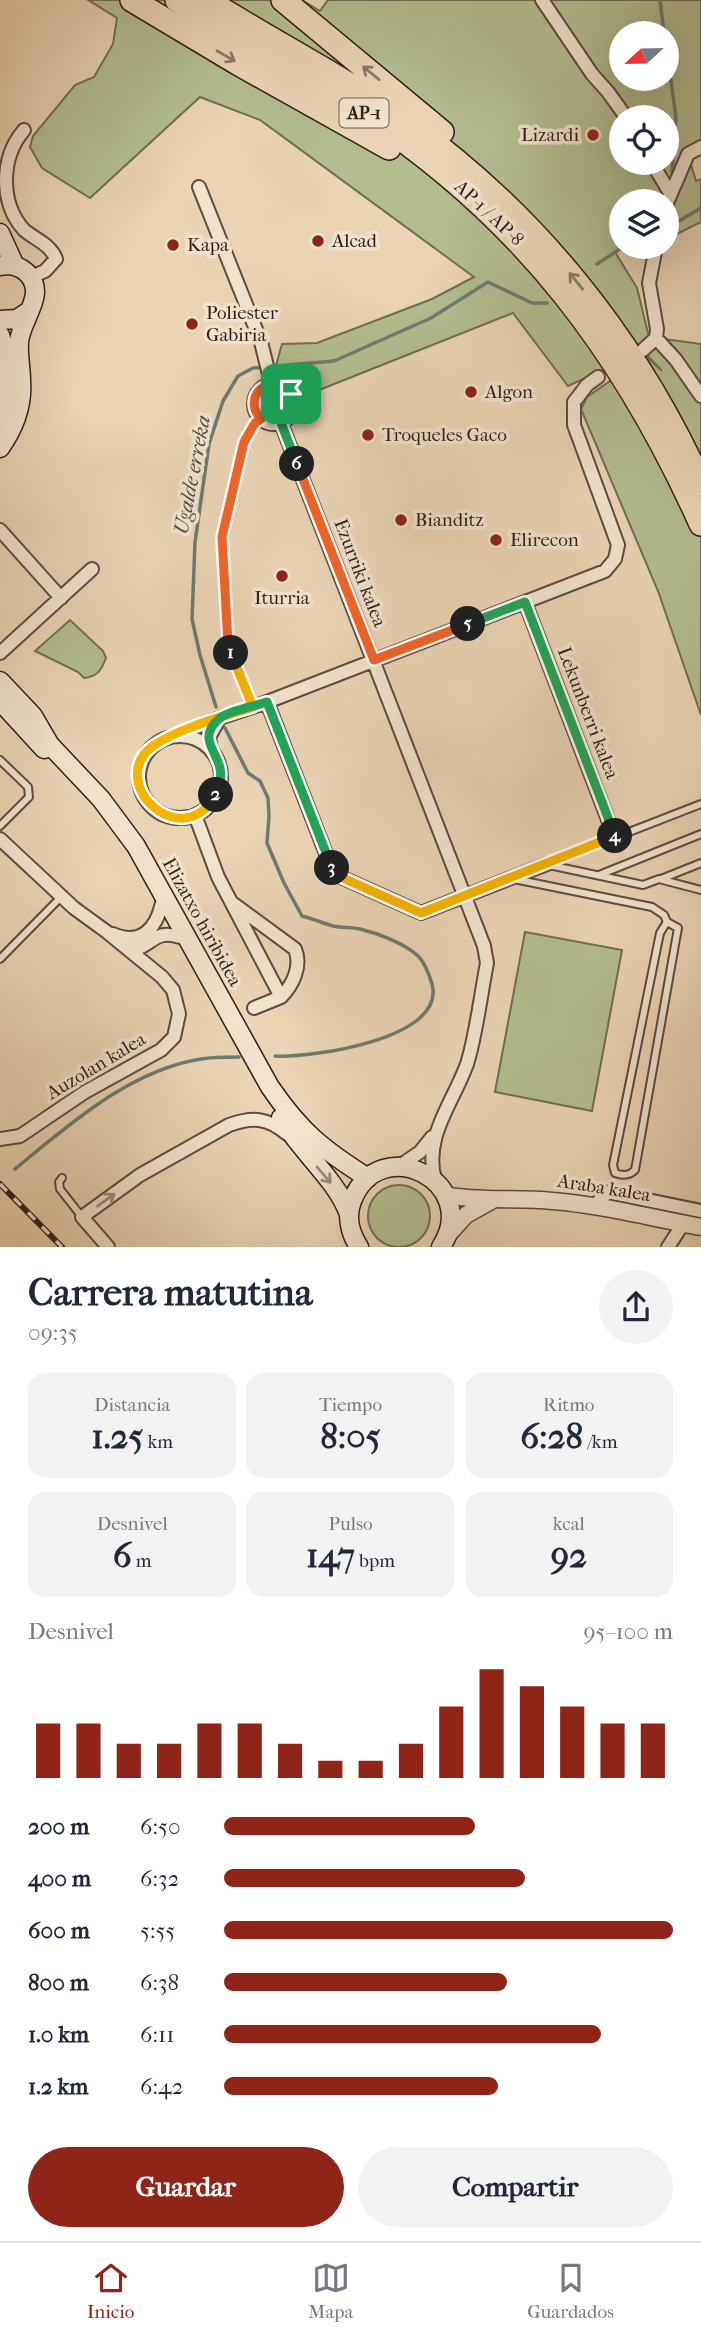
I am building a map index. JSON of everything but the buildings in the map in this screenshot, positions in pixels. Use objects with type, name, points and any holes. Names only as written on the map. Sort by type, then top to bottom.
[{"type":"highway","points":[[132,0],[373,137],[417,165],[478,212],[515,247],[531,254]]},
{"type":"highway","name":"AP-1 / AP-8","points":[[177,0],[393,134],[466,190],[531,254],[576,307],[629,384],[669,456],[701,524]]},
{"type":"highway","name":"AP-1 / AP-8","points":[[207,0],[406,122],[477,178],[523,221],[590,298],[631,356],[668,417],[701,484]]},
{"type":"highway","points":[[283,0],[432,122],[485,170],[516,201],[523,221]]},
{"type":"main road","points":[[0,233],[8,266],[31,277],[36,291],[19,342],[22,381],[19,410],[12,429],[0,448]]},
{"type":"main road","points":[[0,320],[18,319],[29,311]]},
{"type":"main road","points":[[0,335],[8,383],[0,421]]},
{"type":"main road","name":"Elizatxo hiribidea","points":[[0,681],[33,716],[50,745],[126,830],[270,1087],[293,1121],[327,1153],[368,1178]]},
{"type":"main road","name":"Elizatxo hiribidea","points":[[0,701],[109,818],[131,848],[293,1138],[344,1200],[352,1234],[359,1247]]},
{"type":"main road","points":[[349,1214],[357,1191],[368,1178],[382,1170],[398,1167],[418,1170],[440,1188],[450,1211],[444,1241]]},
{"type":"street","points":[[542,0],[592,74],[617,105]]},
{"type":"street","points":[[24,130],[13,144],[3,172],[5,193],[10,211],[17,222],[48,246],[56,259],[45,271],[31,277]]},
{"type":"street","points":[[673,189],[688,154],[701,146]]},
{"type":"street","name":"Ezurriki kalea","points":[[199,187],[261,342],[281,423],[485,946],[487,963],[467,1062],[437,1131]]},
{"type":"street","points":[[643,350],[656,338],[657,329],[649,283],[654,259]]},
{"type":"street","points":[[656,338],[676,360],[701,396]]},
{"type":"street","points":[[220,718],[209,737],[220,771],[220,785],[215,799],[195,815],[186,818],[167,817],[154,810],[143,796],[139,782],[142,760],[150,748],[174,735],[220,718],[267,702],[605,571],[615,559],[618,545],[574,425],[575,402],[587,385],[598,377]]},
{"type":"street","points":[[272,384],[259,390],[254,405],[261,419],[270,424],[281,423]]},
{"type":"street","points":[[0,530],[61,598]]},
{"type":"street","points":[[0,653],[92,569]]},
{"type":"street","name":"Lekunberri kalea","points":[[525,602],[615,838]]},
{"type":"street","points":[[267,702],[334,874],[421,913],[547,864]]},
{"type":"street","points":[[174,735],[197,740],[211,750]]},
{"type":"street","points":[[195,815],[218,877],[281,997]]},
{"type":"street","name":"Auzolan kalea","points":[[0,839],[61,897],[168,983],[178,1006],[177,1030],[168,1045],[85,1091],[20,1136],[0,1139]]},
{"type":"street","points":[[231,902],[295,949],[298,957],[292,985],[281,997],[254,1008]]},
{"type":"street","points":[[129,950],[128,943],[142,940],[155,923],[162,903]]},
{"type":"street","name":"Auzolan kalea","points":[[107,932],[142,940],[168,933],[180,937]]},
{"type":"street","points":[[142,940],[150,967]]},
{"type":"street","points":[[108,1247],[82,1217],[140,1175],[229,1125],[257,1118],[268,1121],[293,1138]]},
{"type":"street","points":[[398,1167],[420,1152],[437,1131]]},
{"type":"street","points":[[437,1131],[431,1156],[440,1188]]},
{"type":"street","name":"Araba kalea","points":[[440,1188],[463,1199],[548,1200],[701,1227]]},
{"type":"street","points":[[594,1206],[608,1192],[701,1211]]},
{"type":"street","points":[[444,1241],[467,1215],[499,1198]]},
{"type":"street","points":[[668,1247],[683,1224]]},
{"type":"lane","points":[[253,707],[228,643],[222,537],[244,442],[255,423],[261,419]]},
{"type":"lane","points":[[0,760],[28,786],[30,792],[29,797],[0,826]]},
{"type":"lane","points":[[547,864],[701,804]]},
{"type":"lane","points":[[598,875],[701,834]]},
{"type":"lane","points":[[547,864],[643,885],[701,863]]},
{"type":"lane","points":[[512,878],[652,907],[664,915],[667,922],[678,928],[635,1170],[631,1174],[622,1175],[615,1173],[613,1165],[660,933],[667,922]]},
{"type":"lane","points":[[659,879],[701,890]]},
{"type":"lane","points":[[0,959],[61,897]]},
{"type":"lane","points":[[62,1178],[59,1182],[60,1189],[82,1217]]},
{"type":"green space","points":[[88,0],[302,0],[320,11],[328,0],[701,0],[701,147],[688,155],[696,181],[701,179],[701,222],[679,233],[679,189],[609,189],[609,259],[619,259],[637,288],[649,337],[605,369],[568,386],[513,313],[304,396],[276,366],[282,344],[317,343],[432,299],[474,277],[260,120],[200,97],[90,198],[42,168],[30,147],[33,136],[75,85],[94,77],[113,44],[117,18]]},
{"type":"green space","points":[[656,338],[701,344],[701,715],[658,591],[581,409],[587,397],[646,356],[662,371],[647,355]]},
{"type":"green space","points":[[70,620],[103,651],[106,658],[101,670],[93,676],[84,678],[78,672],[35,651]]},
{"type":"green space","points":[[525,932],[622,950],[592,1111],[495,1092]]},
{"type":"green space","points":[[393,1185],[405,1185],[421,1194],[428,1204],[428,1228],[421,1238],[405,1247],[393,1247],[382,1242],[373,1233],[368,1222],[368,1210],[373,1199],[382,1190]]},
{"type":"waterway","points":[[660,0],[663,21]]},
{"type":"waterway","points":[[672,91],[674,105]]},
{"type":"waterway","name":"Ugalde erreka","points":[[679,221],[701,208]]},
{"type":"waterway","name":"Ugalde erreka","points":[[597,264],[609,256]]},
{"type":"waterway","name":"Ugalde erreka","points":[[216,707],[192,619],[195,542],[209,444],[223,401],[238,376],[253,368],[334,361],[431,318],[488,282],[532,303],[547,303]]},
{"type":"waterway","name":"Ugalde erreka","points":[[225,728],[248,773],[260,781],[268,798],[267,843],[302,916],[333,926],[357,928],[398,943],[420,959],[432,984],[431,1003],[419,1019],[398,1031],[344,1049],[275,1056]]},
{"type":"waterway","name":"Ugalde erreka","points":[[15,1169],[79,1118],[125,1087],[175,1065],[215,1057],[239,1057]]},
{"type":"railway","points":[[0,1184],[62,1247]]},
{"type":"place","name":"Lizardi","points":[[593,135]]},
{"type":"place","name":"Alcad","points":[[318,241]]},
{"type":"place","name":"Kapa","points":[[173,245]]},
{"type":"place","name":"Poliester Gabiria","points":[[192,324]]},
{"type":"place","name":"Algon","points":[[471,392]]},
{"type":"place","name":"Troqueles Gaco","points":[[368,435]]},
{"type":"place","name":"Bianditz","points":[[401,520]]},
{"type":"place","name":"Elirecon","points":[[496,540]]},
{"type":"place","name":"Iturria","points":[[282,576]]},
{"type":"route","points":[[291,394],[284,387],[272,384],[259,390],[255,398],[256,414],[261,419],[255,423],[244,442],[222,537],[228,643],[253,707],[220,718],[166,738],[150,748],[142,760],[138,774],[143,796],[154,810],[167,817],[186,818],[200,813],[215,799],[220,785],[217,760],[209,745],[212,729],[220,718],[267,702],[334,874],[421,913],[615,838],[525,602],[374,660],[281,423],[291,414],[291,394]]}]
